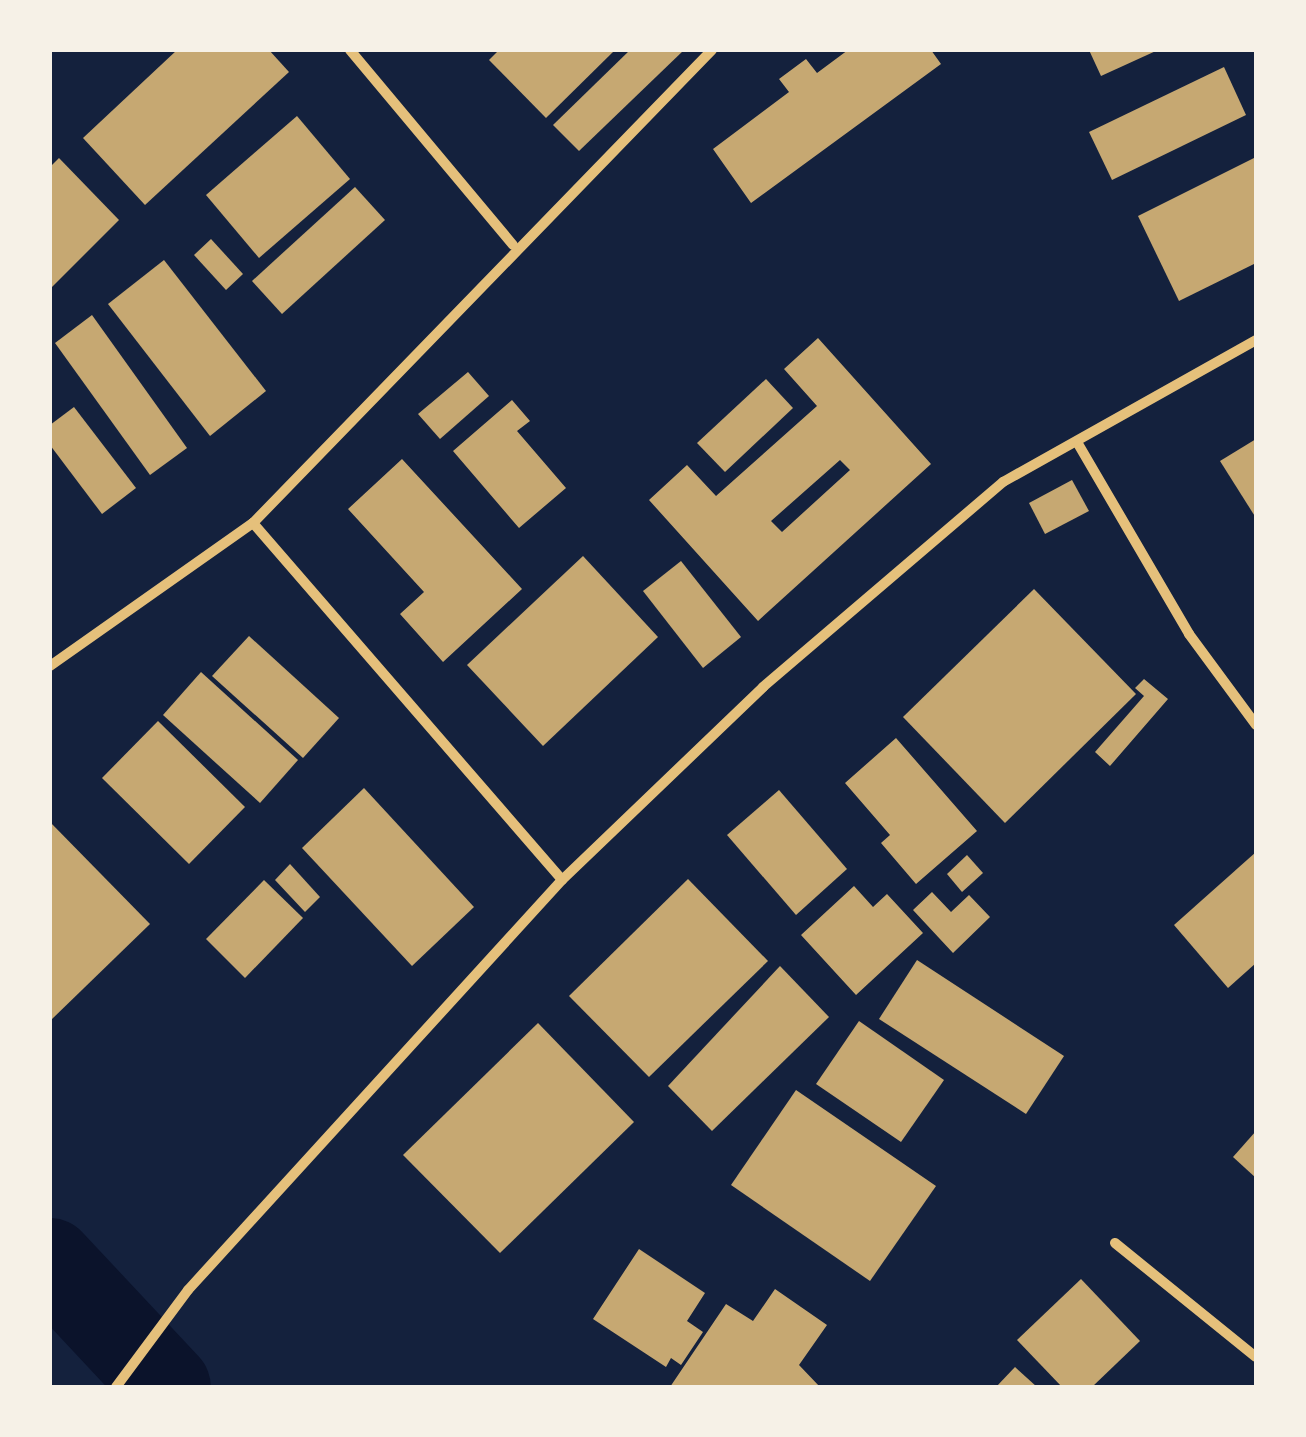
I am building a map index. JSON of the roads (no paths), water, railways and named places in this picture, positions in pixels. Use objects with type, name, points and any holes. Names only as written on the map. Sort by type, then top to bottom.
[{"type":"street","points":[[350,50],[513,245]]},
{"type":"street","points":[[50,666],[253,523],[513,245],[712,50]]},
{"type":"street","points":[[116,1387],[188,1290],[562,880],[934,534],[1077,442],[1256,340]]},
{"type":"street","points":[[1077,442],[1189,634],[1256,725]]},
{"type":"street","points":[[253,523],[562,880]]},
{"type":"street","points":[[1115,1244],[1256,1357]]},
{"type":"waterway","points":[[50,1262],[167,1387]]}]
